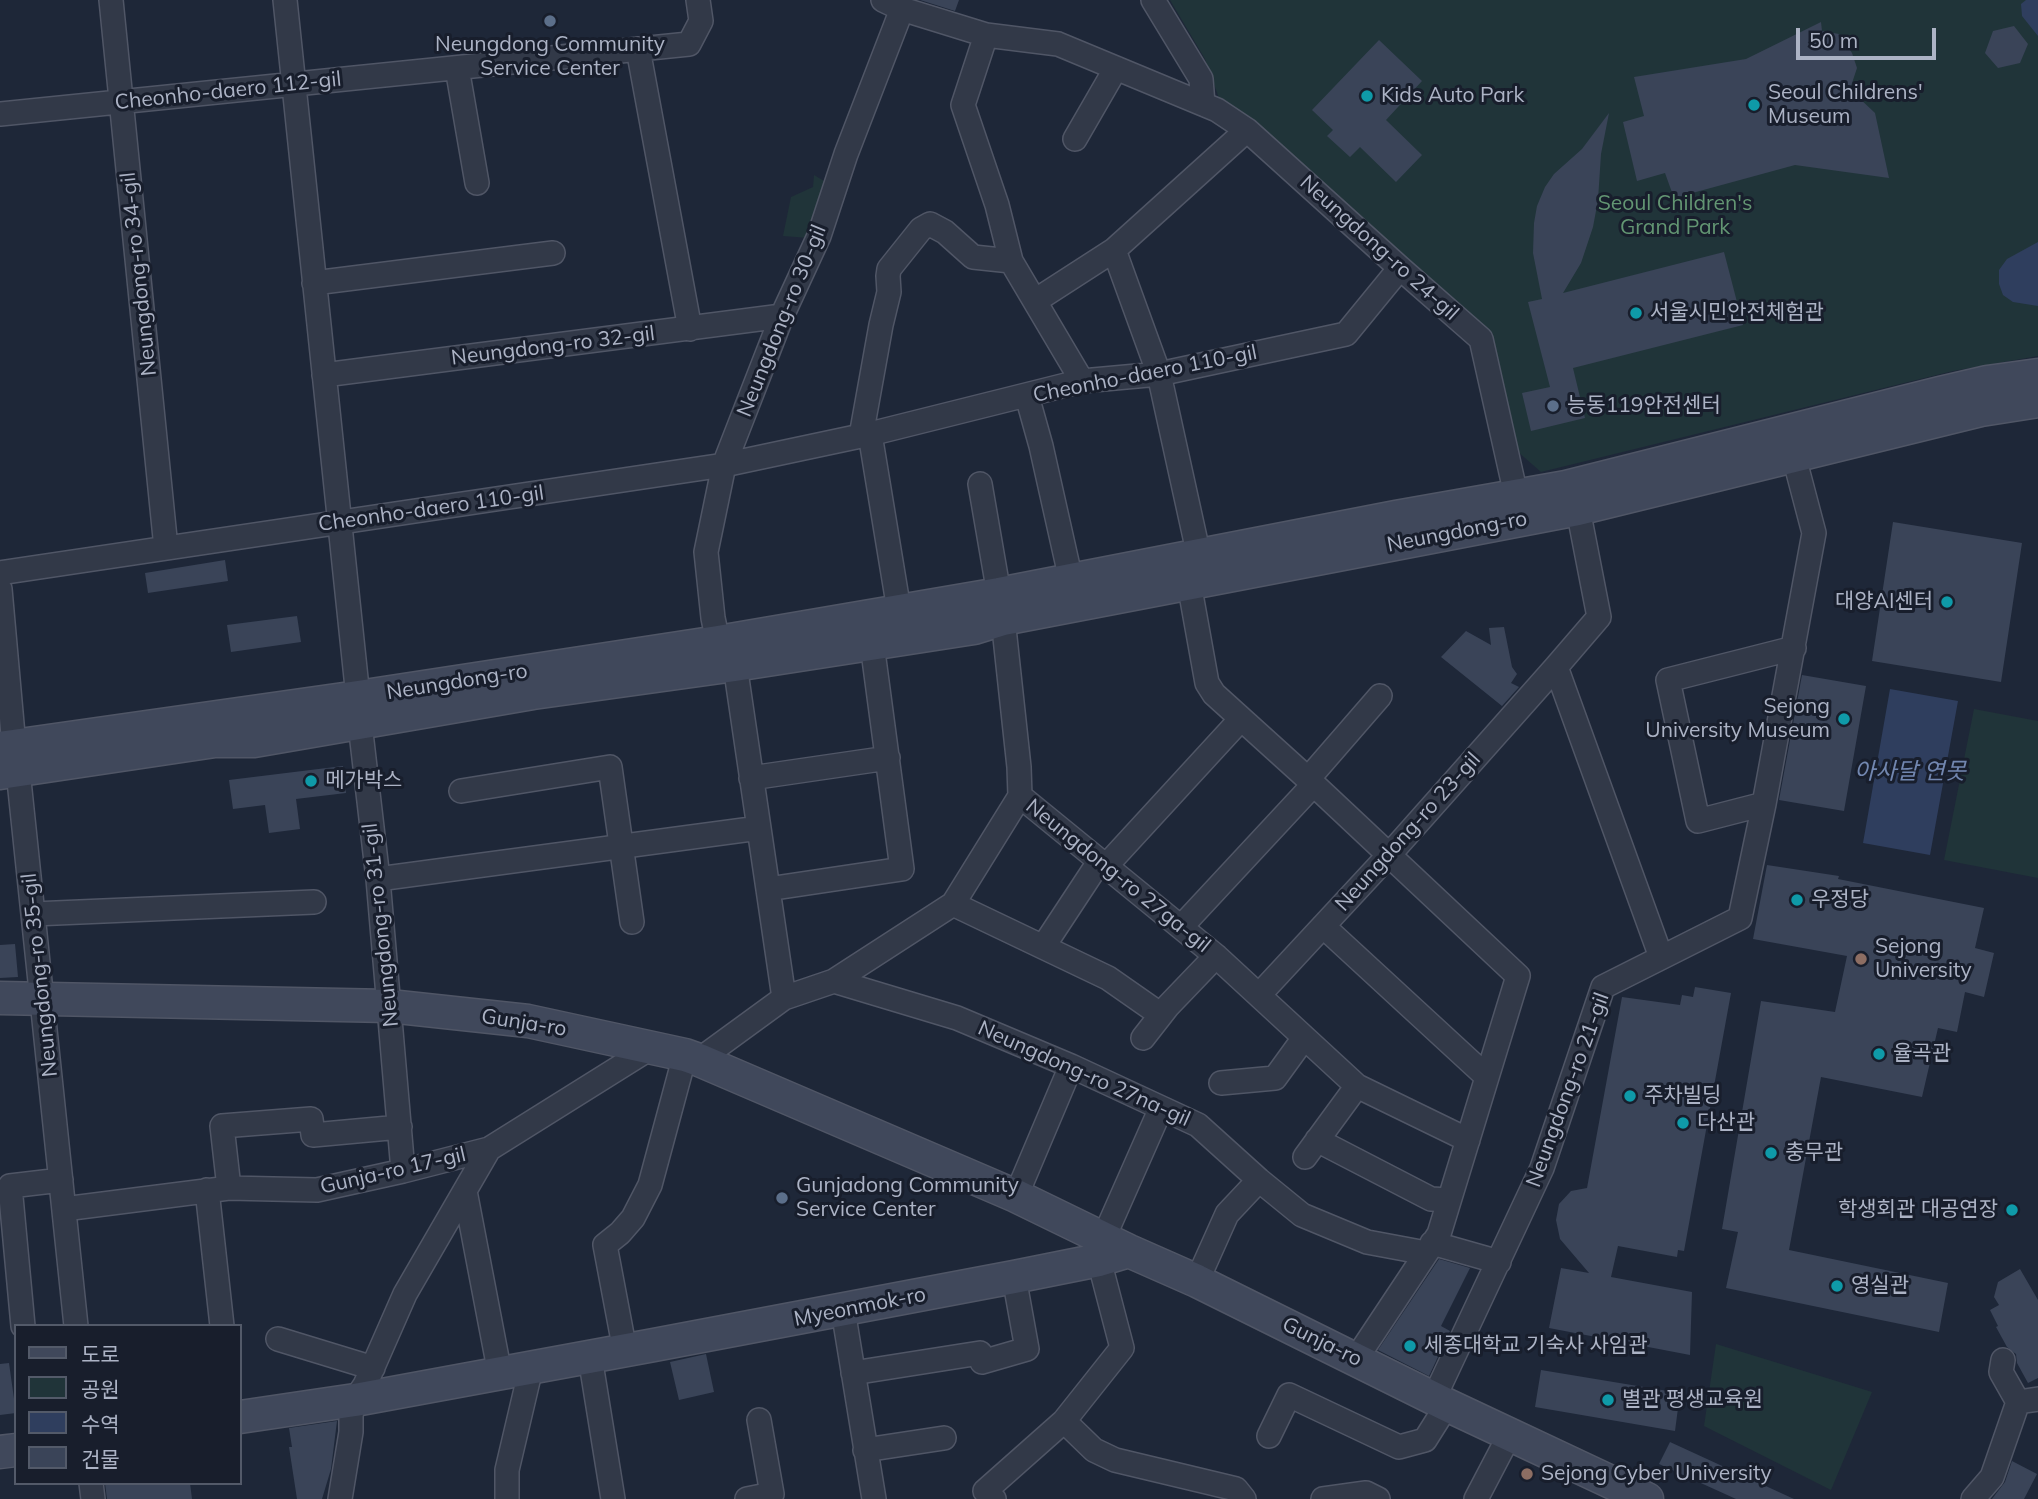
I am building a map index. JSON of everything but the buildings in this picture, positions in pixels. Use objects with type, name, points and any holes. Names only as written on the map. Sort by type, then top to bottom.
[{"type":"main road","name":"Neungdong-ro","points":[[8,760],[215,741],[254,741],[359,711],[533,693],[727,653],[899,610],[1001,606],[1194,570],[1519,508],[1611,476],[1951,390],[2038,375]]},
{"type":"main road","name":"Neungdong-ro","points":[[1519,508],[1578,509],[1981,410],[2038,401]]},
{"type":"main road","name":"Neungdong-ro","points":[[727,653],[872,644],[974,628],[1001,606],[1071,580],[1194,570]]},
{"type":"main road","name":"Gunja-ro","points":[[0,998],[389,1006],[528,1021],[692,1058],[1016,1196],[1110,1249],[1197,1281],[1647,1499]]},
{"type":"main road","name":"Myeonmok-ro","points":[[242,1417],[355,1401],[844,1310],[1014,1277],[1110,1249]]},
{"type":"street","name":"Neungdong-ro 34-gil","points":[[111,0],[166,548]]},
{"type":"street","points":[[285,0],[359,711]]},
{"type":"street","name":"Cheonho-daero 112-gil","points":[[0,114],[689,44],[701,22],[698,0]]},
{"type":"street","points":[[1153,0],[1201,79],[1203,104]]},
{"type":"street","name":"Neungdong-ro 24-gil","points":[[893,4],[986,35],[1058,44],[1217,110],[1247,130],[1481,339],[1519,508]]},
{"type":"street","name":"Neungdong-ro 30-gil","points":[[784,998],[751,778],[727,653],[713,618],[706,552],[724,465],[782,316],[819,236],[893,4]]},
{"type":"street","points":[[986,35],[962,105],[997,205],[1011,261],[1082,381]]},
{"type":"street","points":[[638,49],[690,329]]},
{"type":"street","points":[[457,68],[477,183]]},
{"type":"street","points":[[1075,139],[1116,68]]},
{"type":"street","points":[[1035,301],[1114,250],[1247,130]]},
{"type":"street","points":[[899,610],[866,435],[881,325],[889,292],[889,269],[921,229],[930,223],[945,232],[973,257],[1011,261]]},
{"type":"street","points":[[1114,250],[1159,374],[1194,570],[1208,683],[1214,694],[1311,781],[1518,976],[1439,1234],[1356,1359]]},
{"type":"street","points":[[314,283],[553,253]]},
{"type":"street","name":"Cheonho-daero 110-gil","points":[[0,573],[724,465],[866,435],[1082,381],[1159,374],[1346,334],[1400,268]]},
{"type":"street","name":"Neungdong-ro 32-gil","points":[[324,375],[782,316]]},
{"type":"street","points":[[1027,396],[1071,580]]},
{"type":"street","name":"Neungdong-ro 21-gil","points":[[1440,1401],[1542,1168],[1603,987],[1740,918],[1814,533],[1794,457]]},
{"type":"street","points":[[625,1351],[605,1245],[633,1218],[650,1185],[692,1058],[784,998],[834,981],[953,904],[1020,796],[1001,606],[981,484]]},
{"type":"street","name":"Neungdong-ro 23-gil","points":[[1259,995],[1389,855],[1599,617],[1578,509]]},
{"type":"street","name":"Neungdong-ro 35-gil","points":[[1,599],[8,760],[33,914],[76,1324]]},
{"type":"street","points":[[768,889],[902,869],[872,644]]},
{"type":"street","points":[[1764,804],[1698,821],[1668,680],[1794,648]]},
{"type":"street","points":[[1556,667],[1661,957]]},
{"type":"street","points":[[1181,927],[1311,781],[1380,696]]},
{"type":"street","name":"Neungdong-ro 31-gil","points":[[359,711],[378,879],[403,1171]]},
{"type":"street","points":[[1043,947],[1102,865],[1241,719]]},
{"type":"street","points":[[751,778],[888,758]]},
{"type":"street","points":[[461,791],[610,767],[632,922]]},
{"type":"street","name":"Neungdong-ro 27ga-gil","points":[[1020,796],[1216,956],[1357,1086],[1468,1140]]},
{"type":"street","points":[[378,879],[759,828]]},
{"type":"street","points":[[33,914],[314,902]]},
{"type":"street","points":[[953,904],[1108,978],[1161,1015]]},
{"type":"street","points":[[1323,926],[1487,1077]]},
{"type":"street","name":"Neungdong-ro 27ga-gil","points":[[1143,1038],[1216,956]]},
{"type":"street","name":"Neungdong-ro 27na-gil","points":[[834,981],[957,1018],[1071,1066],[1198,1125],[1302,1215],[1367,1242],[1429,1248],[1499,1262]]},
{"type":"street","points":[[1221,1083],[1275,1078],[1304,1038]]},
{"type":"street","name":"Gunja-ro 17-gil","points":[[64,1209],[218,1189],[317,1190],[489,1149],[652,1048]]},
{"type":"street","points":[[1016,1196],[1071,1066]]},
{"type":"street","points":[[1357,1086],[1311,1148],[1432,1199],[1449,1200]]},
{"type":"street","points":[[994,1499],[985,1490],[1063,1421],[1122,1348],[1110,1249],[1161,1108]]},
{"type":"street","points":[[222,1324],[218,1189],[222,1125],[311,1119],[313,1135],[400,1127]]},
{"type":"street","points":[[340,1499],[355,1401],[373,1368],[405,1294],[489,1149]]},
{"type":"street","points":[[23,1324],[10,1186],[61,1180]]},
{"type":"street","points":[[1197,1281],[1227,1214],[1259,1180]]},
{"type":"street","points":[[465,1191],[500,1374]]},
{"type":"street","points":[[853,1373],[980,1353],[982,1362],[1027,1349],[1014,1277]]},
{"type":"street","points":[[844,1310],[874,1499]]},
{"type":"street","points":[[278,1339],[373,1368]]},
{"type":"street","points":[[590,1357],[613,1499]]},
{"type":"street","points":[[1973,1499],[1992,1477],[2028,1401],[2001,1372],[2003,1360]]},
{"type":"street","points":[[507,1499],[507,1470],[531,1368]]},
{"type":"street","points":[[1269,1436],[1289,1395],[1399,1447],[1425,1440],[1440,1401]]},
{"type":"street","points":[[747,1499],[772,1494],[758,1420]]},
{"type":"street","points":[[1063,1421],[1094,1450],[1115,1460],[1236,1489],[1244,1499]]},
{"type":"street","points":[[1476,1499],[1510,1434]]},
{"type":"street","points":[[865,1450],[944,1438]]},
{"type":"street","points":[[1323,1499],[1366,1493],[1378,1499]]},
{"type":"green space","name":"Seoul Children's Grand Park","points":[[1170,0],[2038,0],[2038,356],[1953,371],[1541,472],[1517,451],[1490,331],[1265,131],[1220,101],[1205,59]]},
{"type":"green space","points":[[814,175],[829,184],[809,238],[783,236],[791,197],[813,187]]},
{"type":"green space","points":[[1974,709],[2038,721],[2038,878],[1944,860]]},
{"type":"green space","points":[[1716,1344],[1872,1392],[1831,1490],[1704,1426]]},
{"type":"water","points":[[2026,0],[2038,0],[2038,36],[2022,16],[2021,4]]},
{"type":"water","points":[[2038,242],[2038,306],[2013,302],[2003,295],[1999,284],[1999,270],[2007,259]]},
{"type":"water","name":"아사달 연못","points":[[1890,689],[1958,701],[1930,855],[1863,843]]},
{"type":"place","name":"Neungdong Community Service Center","points":[[550,21]]},
{"type":"place","name":"Kids Auto Park","points":[[1367,96]]},
{"type":"place","name":"Seoul Childrens' Museum","points":[[1754,105]]},
{"type":"place","name":"서울시민안전체험관","points":[[1636,313]]},
{"type":"place","name":"능동119안전센터","points":[[1553,406]]},
{"type":"place","name":"대양AI센터","points":[[1947,602]]},
{"type":"place","name":"Sejong University Museum","points":[[1844,719]]},
{"type":"place","name":"메가박스","points":[[311,781]]},
{"type":"place","name":"우정당","points":[[1797,900]]},
{"type":"place","name":"Sejong University","points":[[1861,959]]},
{"type":"place","name":"율곡관","points":[[1879,1054]]},
{"type":"place","name":"주차빌딩","points":[[1630,1096]]},
{"type":"place","name":"다산관","points":[[1683,1123]]},
{"type":"place","name":"충무관","points":[[1771,1153]]},
{"type":"place","name":"Gunjadong Community Service Center","points":[[782,1198]]},
{"type":"place","name":"학생회관 대공연장","points":[[2012,1210]]},
{"type":"place","name":"영실관","points":[[1837,1286]]},
{"type":"place","name":"세종대학교 기숙사 사임관","points":[[1410,1346]]},
{"type":"place","name":"별관 평생교육원","points":[[1608,1400]]},
{"type":"place","name":"Sejong Cyber University","points":[[1527,1474]]}]
